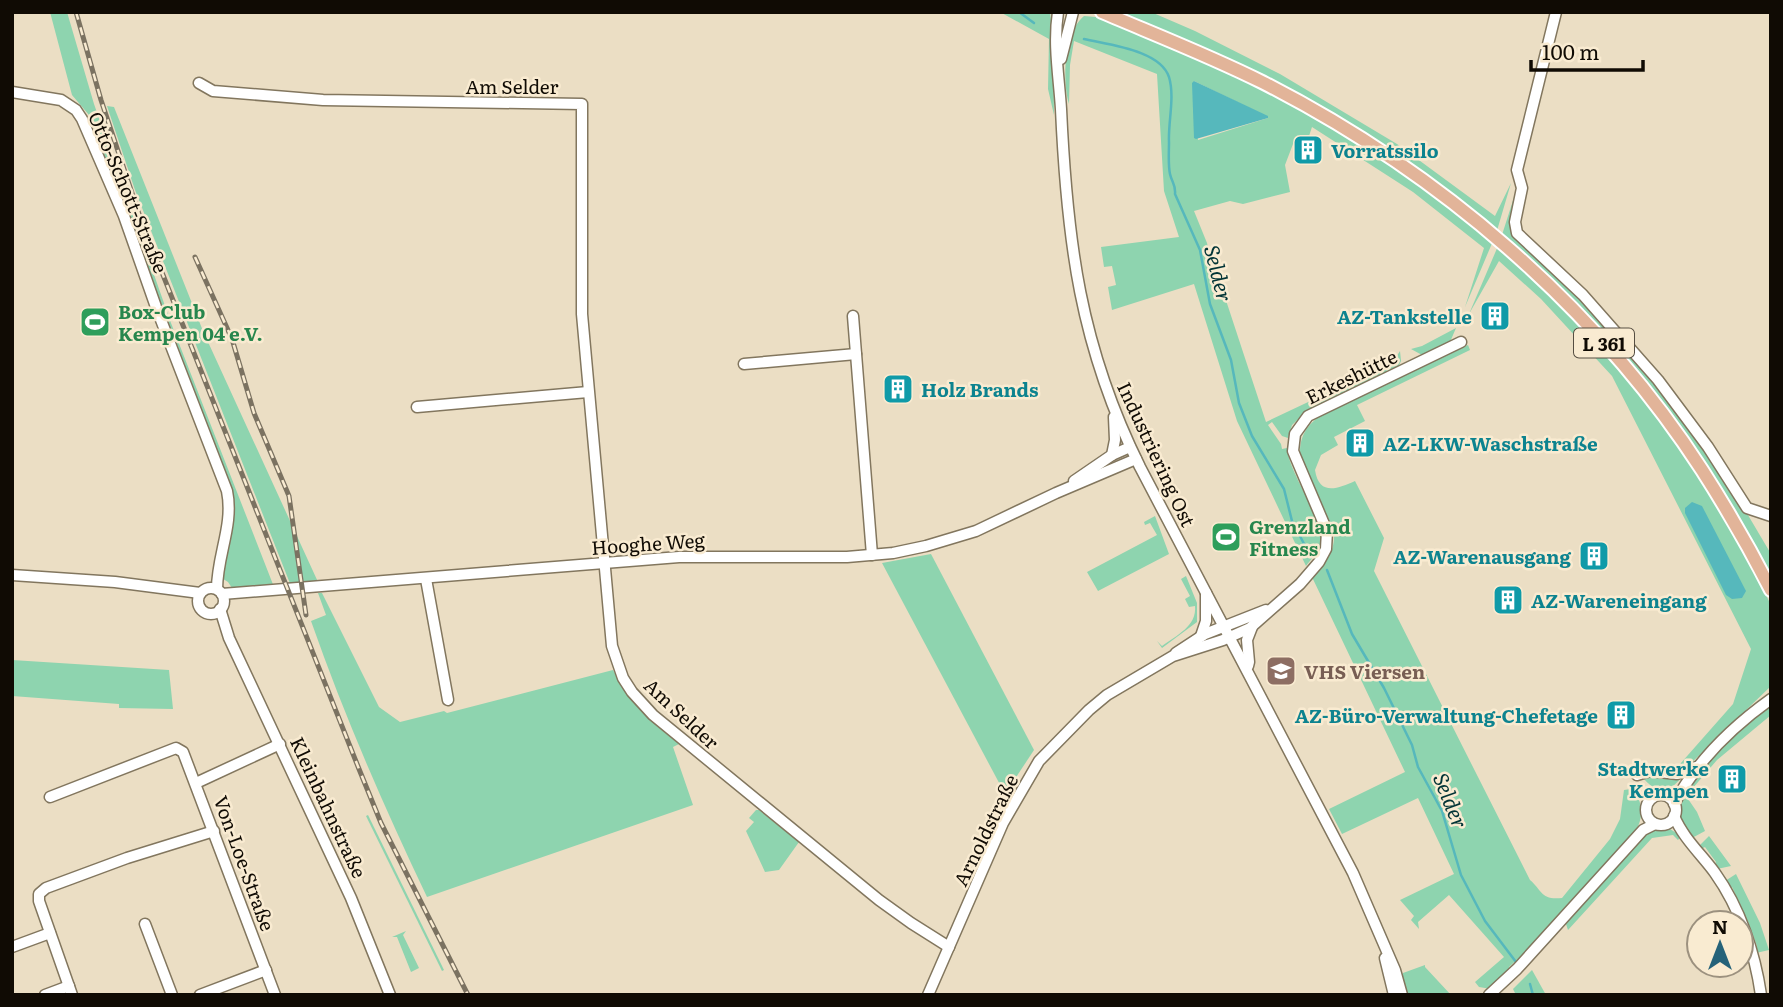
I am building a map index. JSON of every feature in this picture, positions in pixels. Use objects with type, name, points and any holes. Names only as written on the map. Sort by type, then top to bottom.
[{"type":"main road","name":"L 361","points":[[1102,12],[1208,56],[1308,107],[1392,159],[1508,248],[1586,323],[1655,405],[1702,469],[1771,590]]},
{"type":"street","points":[[1052,12],[1057,18]]},
{"type":"street","name":"Industriering Ost","points":[[1059,68],[1073,12]]},
{"type":"street","points":[[1556,12],[1517,170],[1522,188],[1515,222],[1517,233],[1583,295],[1658,380],[1747,508],[1771,516]]},
{"type":"street","name":"Industriering Ost","points":[[1057,18],[1067,210],[1078,288],[1097,363],[1136,459],[1353,873],[1395,970],[1402,995]]},
{"type":"street","name":"Am Selder","points":[[199,83],[213,91],[323,100],[582,104],[582,279],[588,392],[612,646],[616,660],[632,692],[642,704],[688,745],[879,900],[949,947]]},
{"type":"street","name":"Otto-Schott-Straße","points":[[12,92],[61,100],[76,110],[124,216],[156,307],[223,475],[230,513],[224,541],[213,565],[212,599]]},
{"type":"street","points":[[853,316],[872,555]]},
{"type":"street","name":"Erkeshütte","points":[[1230,638],[1252,627],[1303,580],[1319,562],[1327,540],[1324,522],[1293,451],[1294,434],[1298,426],[1308,416],[1461,342]]},
{"type":"street","points":[[744,364],[856,354]]},
{"type":"street","points":[[417,407],[588,392]]},
{"type":"street","points":[[1112,455],[1115,440],[1114,408]]},
{"type":"street","name":"Hooghe Weg","points":[[1056,493],[1112,455],[1130,447]]},
{"type":"street","name":"Hooghe Weg","points":[[212,599],[268,591],[699,556],[872,555],[926,546],[976,531],[1136,459]]},
{"type":"street","points":[[12,575],[115,582],[212,599]]},
{"type":"street","points":[[426,579],[448,700]]},
{"type":"street","points":[[1201,636],[1206,621],[1206,593]]},
{"type":"street","name":"Kleinbahnstraße","points":[[212,599],[352,898],[390,995]]},
{"type":"street","name":"Erkeshütte","points":[[1224,627],[1273,607]]},
{"type":"street","name":"Arnoldstraße","points":[[928,995],[1003,823],[1040,761],[1071,727],[1107,695],[1201,636],[1224,627]]},
{"type":"street","points":[[1247,669],[1247,639],[1252,627]]},
{"type":"street","name":"Arnoldstraße","points":[[1173,656],[1230,638]]},
{"type":"street","points":[[1761,995],[1751,948],[1735,908],[1717,876],[1673,822],[1670,800],[1771,691]]},
{"type":"street","points":[[1744,718],[1771,699]]},
{"type":"street","points":[[196,783],[280,744]]},
{"type":"street","name":"Von-Loe-Straße","points":[[50,797],[176,748],[183,752],[275,995]]},
{"type":"street","points":[[1637,775],[1650,771],[1677,774],[1695,770]]},
{"type":"street","points":[[1655,824],[1647,815],[1646,807],[1650,800],[1657,796],[1670,800]]},
{"type":"street","points":[[1620,855],[1647,815]]},
{"type":"street","points":[[1489,995],[1517,969],[1643,831],[1655,824],[1673,822]]},
{"type":"street","points":[[45,995],[71,990],[39,901],[39,894],[47,888],[104,866],[214,831]]},
{"type":"street","points":[[145,924],[172,995]]},
{"type":"street","points":[[12,947],[50,933]]},
{"type":"street","name":"Industriering Ost","points":[[1381,937],[1394,995]]},
{"type":"street","points":[[200,995],[266,970]]},
{"type":"green space","points":[[50,12],[67,12],[94,104],[171,323],[274,587],[234,591],[228,582],[220,577],[233,518],[227,475],[89,115],[72,95]]},
{"type":"green space","points":[[1000,12],[1050,12],[1054,115],[1048,89],[1049,39]]},
{"type":"green space","points":[[1117,12],[1151,12],[1280,74],[1397,144],[1495,216],[1511,183],[1496,234],[1365,136]]},
{"type":"green space","points":[[1084,16],[1096,17],[1207,61],[1288,100],[1383,159],[1493,241],[1465,307],[1484,248],[1413,192],[1312,127],[1309,136],[1293,144],[1285,165],[1290,192],[1243,204],[1230,201],[1194,211],[1266,422],[1393,362],[1400,351],[1401,361],[1398,367],[1308,410],[1292,425],[1288,438],[1282,436],[1272,422],[1268,425],[1282,449],[1287,448],[1289,459],[1322,534],[1319,549],[1306,566],[1237,421],[1194,284],[1112,310],[1108,287],[1116,285],[1112,266],[1104,267],[1101,247],[1179,237],[1164,191],[1157,74],[1074,41],[1069,104],[1066,57],[1077,23]],"holes":[[[1194,81],[1268,117],[1198,140]]]},
{"type":"green space","points":[[107,106],[114,107],[203,331],[318,582],[291,586],[135,190]]},
{"type":"green space","points":[[1516,191],[1512,229],[1581,297],[1682,415],[1771,554],[1771,578],[1662,406],[1501,238]]},
{"type":"green space","points":[[1498,246],[1542,285],[1610,356],[1652,407],[1696,468],[1728,520],[1771,605],[1771,686],[1686,768],[1673,772],[1733,704],[1751,649],[1612,376],[1541,299],[1499,261],[1469,314]]},
{"type":"green space","points":[[1456,328],[1450,342],[1422,355],[1411,349],[1422,346]]},
{"type":"green space","points":[[1468,345],[1470,350],[1357,405],[1365,421],[1334,437],[1338,445],[1321,455],[1315,470],[1320,484],[1325,487],[1335,488],[1355,481],[1384,538],[1374,571],[1530,880],[1543,894],[1550,898],[1562,898],[1610,839],[1620,819],[1624,790],[1631,789],[1640,803],[1640,820],[1636,830],[1524,957],[1522,955],[1509,967],[1510,972],[1491,989],[1479,987],[1475,982],[1504,957],[1449,895],[1418,922],[1419,929],[1411,920],[1414,916],[1400,900],[1454,874],[1418,798],[1342,834],[1329,809],[1405,772],[1312,577],[1331,552],[1334,533],[1300,454],[1305,432],[1321,415]]},
{"type":"green space","points":[[1155,516],[1169,554],[1098,591],[1087,572],[1157,535],[1150,523],[1145,525],[1144,522]]},
{"type":"green space","points":[[931,554],[1034,750],[1005,794],[882,563]]},
{"type":"green space","points":[[1186,576],[1197,603],[1197,622],[1162,648],[1157,641],[1162,646],[1189,625],[1195,613],[1195,606],[1189,607],[1185,599],[1190,596],[1181,579]]},
{"type":"green space","points":[[318,593],[322,593],[379,707],[400,722],[444,711],[447,713],[613,670],[642,711],[679,744],[673,747],[693,805],[427,897],[365,760],[311,621],[326,615]]},
{"type":"green space","points":[[12,660],[169,670],[173,709],[119,708],[119,704],[12,696]]},
{"type":"green space","points":[[1771,703],[1771,715],[1717,760],[1686,796],[1705,831],[1692,838],[1680,820],[1679,805],[1686,789],[1712,756]]},
{"type":"green space","points":[[1648,774],[1683,776],[1673,786],[1663,790],[1653,787],[1642,777]]},
{"type":"green space","points":[[756,810],[799,842],[779,870],[765,872],[746,831],[754,822],[749,818]]},
{"type":"green space","points":[[368,815],[444,970],[442,971],[366,816]]},
{"type":"green space","points":[[1653,828],[1670,829],[1681,836],[1678,840],[1673,835],[1652,838],[1568,930],[1565,921],[1644,832]]},
{"type":"green space","points":[[1709,836],[1731,866],[1717,869],[1714,865],[1716,862],[1705,847],[1701,849],[1699,846]]},
{"type":"green space","points":[[1736,874],[1753,909],[1742,909],[1732,887],[1729,888],[1725,881]]},
{"type":"green space","points":[[1755,913],[1769,950],[1756,953]]},
{"type":"green space","points":[[406,931],[403,935],[419,968],[411,972],[397,937],[392,937]]},
{"type":"green space","points":[[1425,965],[1451,995],[1406,995],[1403,973]]},
{"type":"green space","points":[[1532,970],[1546,995],[1516,995],[1513,989]]},
{"type":"water","points":[[1194,81],[1268,116],[1268,118],[1194,138]]},
{"type":"water","points":[[1692,502],[1702,506],[1746,591],[1742,598],[1732,599],[1726,595],[1685,513],[1685,508]]},
{"type":"waterway","name":"Selder","points":[[1019,12],[1034,23]]},
{"type":"waterway","name":"Selder","points":[[1084,39],[1145,55],[1164,68],[1169,77],[1169,167],[1175,194],[1200,250],[1210,304],[1231,360],[1239,403],[1252,436],[1284,489],[1292,521],[1311,557]]},
{"type":"waterway","name":"Selder","points":[[1327,570],[1352,634],[1384,688],[1412,745],[1418,767],[1442,811],[1461,875],[1485,921],[1516,962]]},
{"type":"waterway","name":"Selder","points":[[1530,984],[1533,995]]},
{"type":"railway","points":[[76,12],[101,100],[140,217],[359,769],[381,823],[468,995]]},
{"type":"railway","points":[[195,257],[232,339],[254,413],[289,496],[306,615]]},
{"type":"place","name":"Vorratssilo","points":[[1308,150]]},
{"type":"place","name":"AZ-Tankstelle","points":[[1495,316]]},
{"type":"place","name":"Box-Club Kempen 04 e.V.","points":[[95,322]]},
{"type":"place","name":"Holz Brands","points":[[898,389]]},
{"type":"place","name":"AZ-LKW-Waschstraße","points":[[1360,443]]},
{"type":"place","name":"Grenzland Fitness","points":[[1226,537]]},
{"type":"place","name":"AZ-Warenausgang","points":[[1594,556]]},
{"type":"place","name":"AZ-Wareneingang","points":[[1508,600]]},
{"type":"place","name":"VHS Viersen","points":[[1281,671]]},
{"type":"place","name":"AZ-Büro-Verwaltung-Chefetage","points":[[1621,715]]},
{"type":"place","name":"Stadtwerke Kempen","points":[[1732,779]]}]
